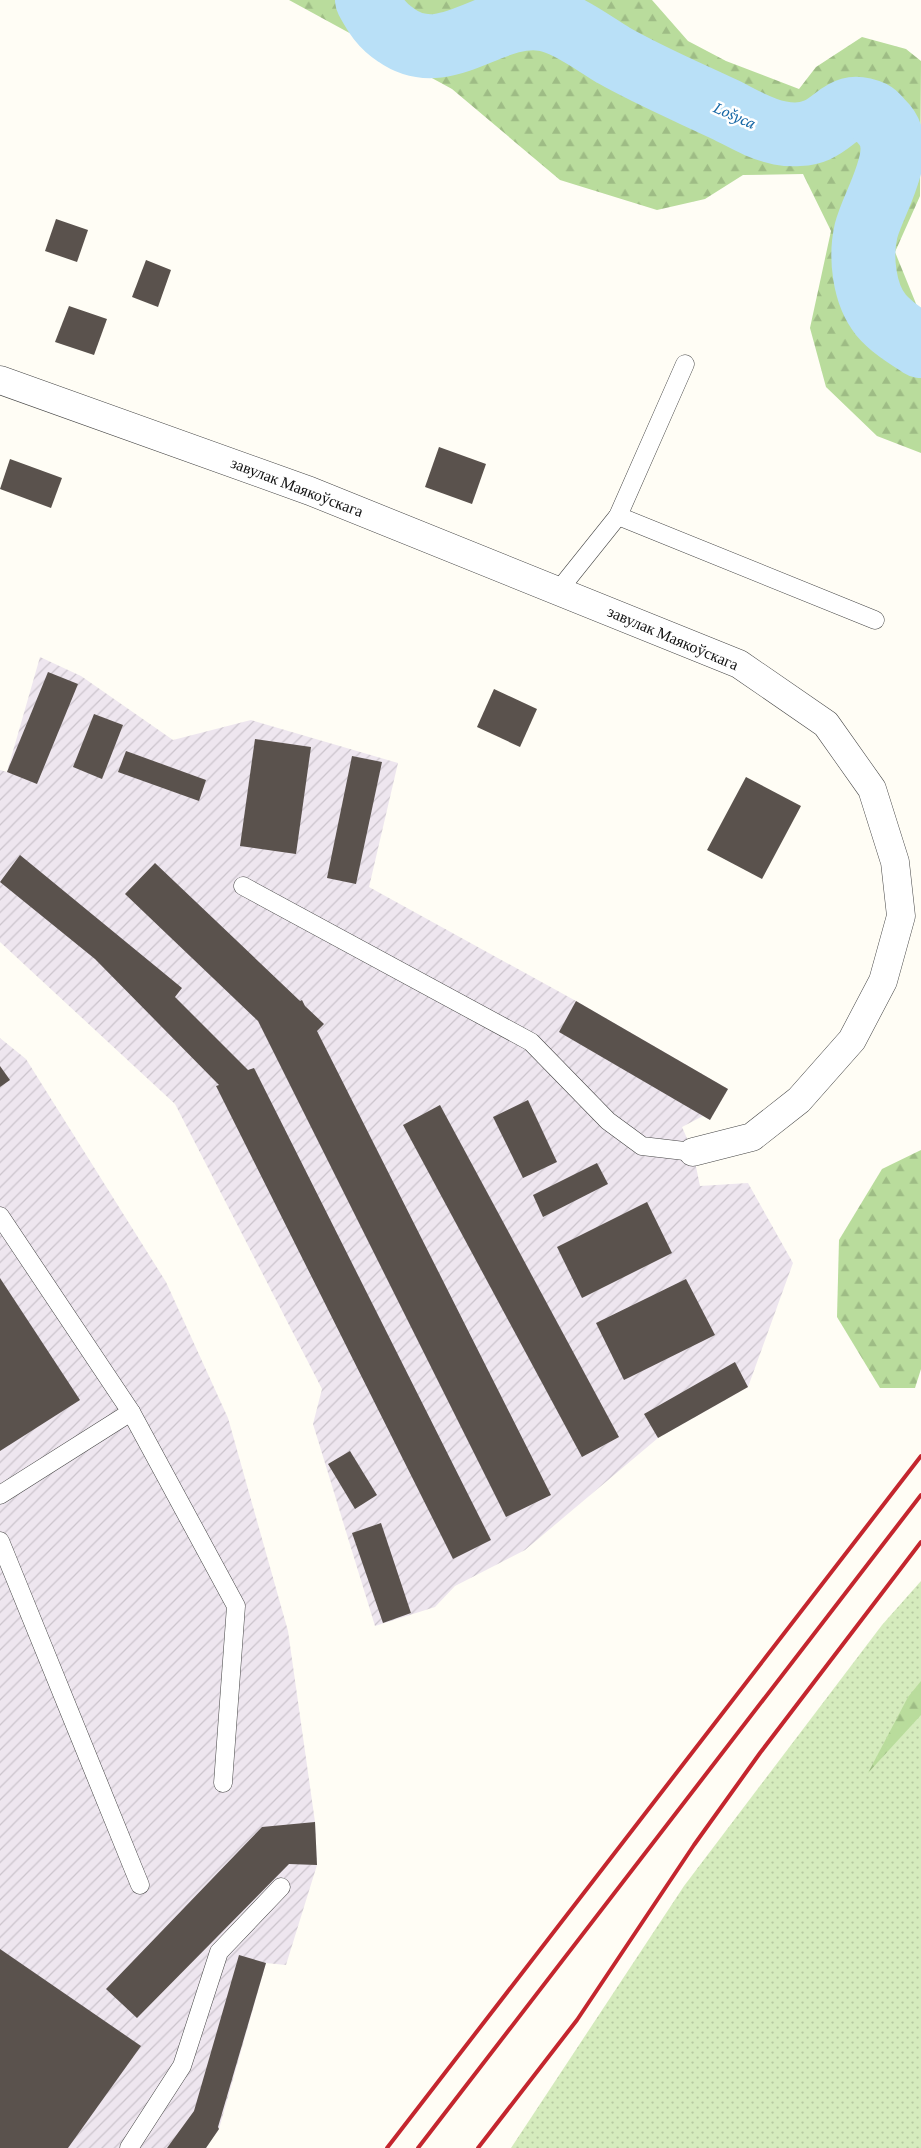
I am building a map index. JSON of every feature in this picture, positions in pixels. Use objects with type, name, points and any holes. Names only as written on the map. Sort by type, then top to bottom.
[{"type":"street","name":"завулак Маякоўскага","points":[[0,380],[310,490],[739,664],[826,724],[872,790],[895,862],[900,916],[883,982],[852,1040],[799,1100],[752,1137],[694,1152]]},
{"type":"lane","points":[[558,590],[618,516],[685,364]]},
{"type":"lane","points":[[618,516],[875,620]]},
{"type":"lane","points":[[243,886],[531,1042],[608,1121],[642,1146],[694,1152]]},
{"type":"lane","points":[[0,1216],[132,1412],[236,1606],[223,1783]]},
{"type":"lane","points":[[0,1495],[132,1412]]},
{"type":"lane","points":[[0,1541],[140,1884]]},
{"type":"lane","points":[[129,2148],[182,2066],[219,1952],[280,1887]]},
{"type":"shaded area","points":[[40,657],[81,676],[173,740],[251,720],[398,763],[369,887],[576,1001],[728,1089],[710,1120],[703,1116],[682,1127],[693,1152],[700,1186],[748,1183],[793,1263],[748,1387],[658,1438],[525,1550],[455,1586],[435,1607],[375,1626],[313,1424],[322,1389],[175,1104],[0,942],[0,770],[7,772]]},
{"type":"shaded area","points":[[0,1038],[26,1059],[166,1282],[228,1418],[288,1631],[315,1822],[317,1865],[286,1965],[266,1963],[219,2129],[206,2148],[0,2148]]},
{"type":"green space","points":[[289,0],[652,0],[688,41],[726,61],[799,89],[816,67],[862,37],[906,49],[921,61],[920,196],[895,252],[921,316],[921,453],[877,436],[826,387],[810,328],[831,231],[803,174],[743,175],[705,199],[657,210],[560,180],[452,89]]},
{"type":"green space","points":[[921,1150],[921,1369],[915,1388],[880,1388],[837,1317],[839,1240],[882,1169]]},
{"type":"green space","points":[[921,1581],[921,2148],[511,2148],[684,1886],[882,1625]]},
{"type":"green space","points":[[921,1681],[921,1715],[868,1773],[908,1697]]},
{"type":"building","points":[[56,219],[88,230],[77,262],[45,251]]},
{"type":"building","points":[[146,260],[171,270],[158,307],[132,297]]},
{"type":"building","points":[[69,306],[107,319],[94,355],[55,342]]},
{"type":"building","points":[[439,447],[486,464],[472,504],[425,487]]},
{"type":"building","points":[[10,459],[62,478],[51,508],[0,489]]},
{"type":"building","points":[[48,672],[78,684],[37,784],[7,772]]},
{"type":"building","points":[[494,689],[537,709],[520,747],[477,727]]},
{"type":"building","points":[[94,714],[123,725],[102,779],[73,767]]},
{"type":"building","points":[[255,739],[311,747],[296,854],[240,846]]},
{"type":"building","points":[[126,751],[206,780],[199,801],[118,772]]},
{"type":"building","points":[[352,756],[382,762],[356,884],[327,878]]},
{"type":"building","points":[[746,777],[801,806],[762,879],[707,850]]},
{"type":"building","points":[[20,855],[182,988],[175,997],[248,1070],[254,1068],[491,1540],[453,1559],[216,1086],[219,1085],[95,959],[0,882]]},
{"type":"building","points":[[155,863],[300,1001],[302,1000],[305,1006],[324,1024],[317,1031],[551,1495],[506,1517],[258,1021],[125,894]]},
{"type":"building","points":[[576,1001],[728,1089],[710,1120],[559,1032]]},
{"type":"building","points":[[0,1066],[10,1080],[0,1087]]},
{"type":"building","points":[[528,1100],[557,1162],[523,1178],[493,1117]]},
{"type":"building","points":[[440,1105],[619,1437],[582,1457],[403,1125]]},
{"type":"building","points":[[597,1163],[608,1184],[543,1217],[533,1195]]},
{"type":"building","points":[[647,1202],[672,1253],[582,1298],[557,1247]]},
{"type":"building","points":[[0,1278],[80,1400],[0,1451]]},
{"type":"building","points":[[686,1279],[715,1335],[624,1380],[596,1323]]},
{"type":"building","points":[[735,1362],[748,1387],[658,1438],[644,1414]]},
{"type":"building","points":[[350,1451],[377,1495],[355,1509],[328,1464]]},
{"type":"building","points":[[381,1523],[411,1613],[383,1623],[352,1533]]},
{"type":"building","points":[[315,1822],[317,1865],[289,1864],[137,2018],[106,1989],[262,1827]]},
{"type":"building","points":[[0,1949],[141,2046],[68,2148],[0,2148]]},
{"type":"building","points":[[239,1955],[266,1963],[218,2127],[219,2129],[206,2148],[167,2148],[194,2111]]},
{"type":"waterway","name":"Lošyca","points":[[367,0],[379,20],[391,32],[414,44],[432,46],[450,43],[505,23],[524,19],[552,21],[561,24],[655,77],[752,123],[780,133],[798,134],[813,132],[848,110],[863,110],[874,114],[890,133],[892,146],[888,175],[870,219],[864,241],[863,252],[867,286],[875,306],[885,320],[921,346]]},
{"type":"railway","points":[[387,2148],[921,1456]]},
{"type":"railway","points":[[418,2148],[921,1495]]},
{"type":"railway","points":[[478,2148],[577,2020],[694,1845],[760,1753],[921,1542]]}]
